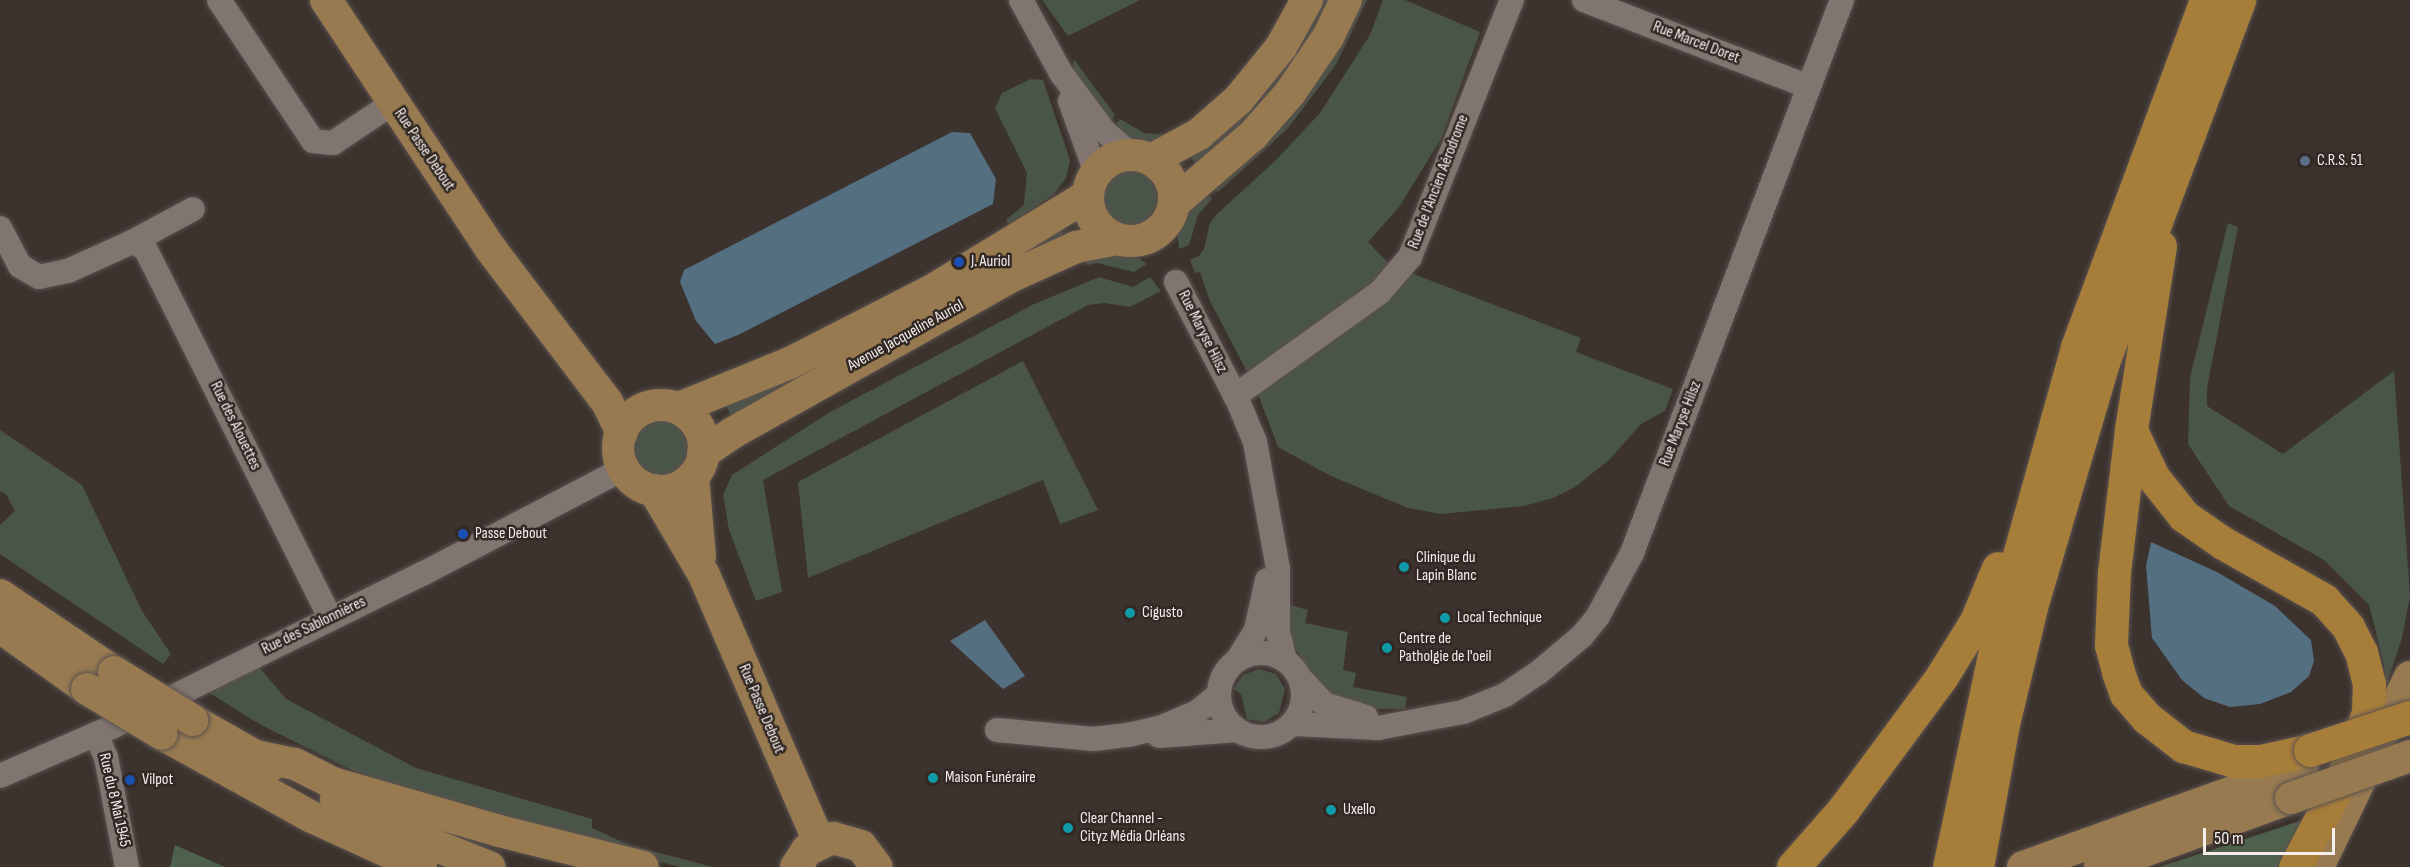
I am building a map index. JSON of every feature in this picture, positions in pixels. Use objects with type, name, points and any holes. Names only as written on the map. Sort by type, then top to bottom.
[{"type":"highway","points":[[1949,867],[1973,745],[2024,534],[2077,347],[2206,0]]},
{"type":"highway","points":[[1977,867],[2003,724],[2031,607],[2102,365],[2173,170],[2239,0]]},
{"type":"highway","points":[[2173,170],[2131,430],[2110,612],[2111,645],[2126,694],[2166,735],[2205,754],[2260,761],[2307,758],[2410,717]]},
{"type":"highway","points":[[2131,430],[2152,477],[2184,516],[2213,537],[2324,600],[2348,627],[2361,652],[2369,683],[2368,713],[2342,778],[2295,867]]},
{"type":"highway","points":[[1793,867],[1843,810],[1942,676],[1976,621],[2004,552],[2024,534]]},
{"type":"main road","name":"Rue Passe Debout","points":[[326,0],[393,103],[526,297],[568,348],[607,402],[622,433]]},
{"type":"main road","name":"Rue Passe Debout","points":[[332,0],[394,75],[475,198],[526,297]]},
{"type":"main road","points":[[1307,0],[1281,47],[1238,100],[1199,134],[1141,157],[1111,159],[1092,184],[1095,221],[1117,238],[1134,241],[1149,237],[1171,210],[1253,135],[1290,93],[1328,37],[1346,0]]},
{"type":"main road","points":[[1141,157],[1171,183],[1171,210]]},
{"type":"main road","name":"Avenue Jacqueline Auriol","points":[[679,408],[790,363],[931,291],[1092,184]]},
{"type":"main road","name":"Avenue Jacqueline Auriol","points":[[698,464],[1010,277],[1076,247],[1117,238]]},
{"type":"main road","name":"Rue Passe Debout","points":[[568,348],[647,406]]},
{"type":"main road","points":[[647,406],[679,408],[696,422],[698,464],[672,489],[654,490],[631,479],[623,469],[619,457],[622,433],[636,413],[647,406]]},
{"type":"main road","name":"Rue Passe Debout","points":[[698,464],[704,576]]},
{"type":"main road","name":"Rue Passe Debout","points":[[654,490],[704,576],[819,842]]},
{"type":"main road","points":[[0,595],[114,672],[251,755],[404,833],[489,867]]},
{"type":"main road","points":[[0,627],[87,689],[162,734],[312,817],[417,866]]},
{"type":"main road","points":[[2318,867],[2410,677]]},
{"type":"main road","points":[[2030,865],[2307,758],[2410,728]]},
{"type":"main road","points":[[251,755],[295,764],[333,783],[499,831],[643,867]]},
{"type":"main road","points":[[2100,867],[2410,756]]},
{"type":"main road","points":[[796,867],[807,850],[819,842],[848,840],[861,846],[877,867]]},
{"type":"street","points":[[219,0],[313,141],[333,143],[393,103]]},
{"type":"street","points":[[1021,0],[1061,73],[1104,131],[1141,157]]},
{"type":"street","name":"Rue de l'Ancien Aérodrome","points":[[1235,396],[1380,292],[1410,257],[1512,0]]},
{"type":"street","name":"Rue Marcel Doret","points":[[1584,0],[1809,87]]},
{"type":"street","name":"Rue Maryse Hilsz","points":[[1293,724],[1378,728],[1388,724],[1429,720],[1505,695],[1560,656],[1598,616],[1632,553],[1842,0]]},
{"type":"street","points":[[1061,73],[1064,89],[1087,140],[1092,184]]},
{"type":"street","points":[[0,228],[20,266],[39,277],[68,271],[132,242],[193,209]]},
{"type":"street","name":"Rue des Alouettes","points":[[132,242],[145,248],[152,257],[330,618]]},
{"type":"street","name":"Rue Maryse Hilsz","points":[[1176,282],[1235,396],[1258,455],[1273,554],[1278,568],[1278,632],[1293,669],[1324,704],[1388,724]]},
{"type":"street","name":"Rue des Sablonnières","points":[[0,776],[96,734],[623,469]]},
{"type":"street","name":"Rue Maryse Hilsz","points":[[1238,659],[1256,630],[1273,554]]},
{"type":"street","points":[[997,730],[1094,739],[1128,735],[1162,727],[1197,712],[1219,694],[1228,668],[1238,659],[1262,652],[1293,669],[1303,702],[1293,724],[1278,734],[1260,738],[1237,730],[1134,739],[1128,735]]},
{"type":"street","points":[[1219,694],[1227,720],[1237,730]]},
{"type":"street","name":"Rue du 8 Mai 1945","points":[[96,734],[106,757],[127,867]]},
{"type":"green space","points":[[1042,0],[1140,0],[1068,36]]},
{"type":"green space","points":[[1320,0],[1333,0],[1265,107],[1197,166],[1190,155]]},
{"type":"green space","points":[[1350,0],[1367,0],[1335,66],[1288,128],[1218,192],[1208,180]]},
{"type":"green space","points":[[1383,0],[1405,0],[1480,32],[1441,139],[1399,207],[1368,242],[1390,265],[1581,338],[1576,352],[1673,389],[1665,411],[1641,424],[1609,460],[1575,487],[1553,498],[1524,506],[1441,514],[1408,508],[1331,476],[1278,447],[1256,389],[1209,299],[1200,272],[1195,273],[1190,260],[1199,256],[1204,249],[1210,223],[1217,214],[1276,160],[1320,113],[1370,35]]},
{"type":"green space","points":[[1074,59],[1115,115],[1106,125],[1072,74]]},
{"type":"green space","points":[[1031,79],[1043,80],[1070,160],[1066,178],[1054,194],[1009,225],[1006,220],[1024,205],[1027,173],[995,108],[1002,93]]},
{"type":"green space","points":[[1120,119],[1144,133],[1171,135],[1154,148],[1131,143],[1111,131]]},
{"type":"green space","points":[[1130,171],[1140,173],[1149,179],[1155,188],[1157,198],[1155,208],[1149,217],[1140,223],[1130,225],[1120,223],[1111,217],[1105,208],[1103,198],[1105,188],[1111,179],[1120,173]]},
{"type":"green space","points":[[1201,186],[1212,199],[1198,215],[1189,245],[1179,249],[1177,226],[1182,209]]},
{"type":"green space","points":[[2228,223],[2238,227],[2207,388],[2207,406],[2283,454],[2394,371],[2410,596],[2402,638],[2385,689],[2384,664],[2369,605],[2324,560],[2229,506],[2188,444],[2190,377]]},
{"type":"green space","points":[[1060,228],[1066,239],[1014,262],[732,417],[726,406]]},
{"type":"green space","points":[[1104,247],[1134,255],[1147,264],[1134,272],[1097,263],[1087,265],[1081,251]]},
{"type":"green space","points":[[1099,277],[1133,287],[1150,277],[1161,291],[1130,307],[1105,303],[1088,305],[763,480],[782,592],[756,601],[729,530],[723,495],[732,475],[830,412],[1032,305]]},
{"type":"green space","points":[[1023,361],[1098,510],[1060,524],[1043,480],[808,578],[798,482]]},
{"type":"green space","points":[[661,420],[672,422],[681,428],[687,437],[689,448],[687,459],[681,468],[672,474],[661,476],[650,474],[641,468],[635,459],[633,448],[635,437],[641,428],[650,422]]},
{"type":"green space","points":[[0,430],[82,485],[142,611],[171,654],[163,664],[0,554],[0,525],[15,511],[6,494],[0,491]]},
{"type":"green space","points":[[1287,604],[1308,610],[1305,623],[1348,632],[1343,670],[1356,673],[1353,687],[1407,697],[1405,709],[1373,709],[1338,700],[1316,682],[1291,641]]},
{"type":"green space","points":[[259,667],[286,699],[416,768],[592,819],[592,828],[629,845],[713,867],[680,867],[542,832],[368,778],[261,725],[208,692]]},
{"type":"green space","points":[[1259,669],[1276,674],[1285,689],[1279,713],[1264,722],[1247,719],[1241,694],[1234,689],[1243,675]]},
{"type":"green space","points":[[2306,819],[2280,867],[2159,867]]},
{"type":"green space","points":[[175,845],[225,867],[170,867]]},
{"type":"water","points":[[952,132],[970,133],[996,179],[993,204],[738,335],[715,344],[696,321],[680,282],[684,270]]},
{"type":"water","points":[[2151,542],[2217,572],[2275,606],[2311,640],[2314,661],[2309,676],[2291,692],[2260,704],[2230,707],[2204,698],[2182,680],[2152,638],[2146,566]]},
{"type":"water","points":[[985,620],[1025,676],[1003,689],[950,641]]},
{"type":"place","name":"C.R.S. 51","points":[[2305,161]]},
{"type":"place","name":"J. Auriol","points":[[959,262]]},
{"type":"place","name":"Passe Debout","points":[[463,534]]},
{"type":"place","name":"Clinique du Lapin Blanc","points":[[1404,567]]},
{"type":"place","name":"Cigusto","points":[[1130,613]]},
{"type":"place","name":"Local Technique","points":[[1445,618]]},
{"type":"place","name":"Centre de Patholgie de l'oeil","points":[[1387,648]]},
{"type":"place","name":"Maison Funéraire","points":[[933,778]]},
{"type":"place","name":"Vilpot","points":[[130,780]]},
{"type":"place","name":"Uxello","points":[[1331,810]]},
{"type":"place","name":"Clear Channel - Cityz Média Orléans","points":[[1068,828]]}]
